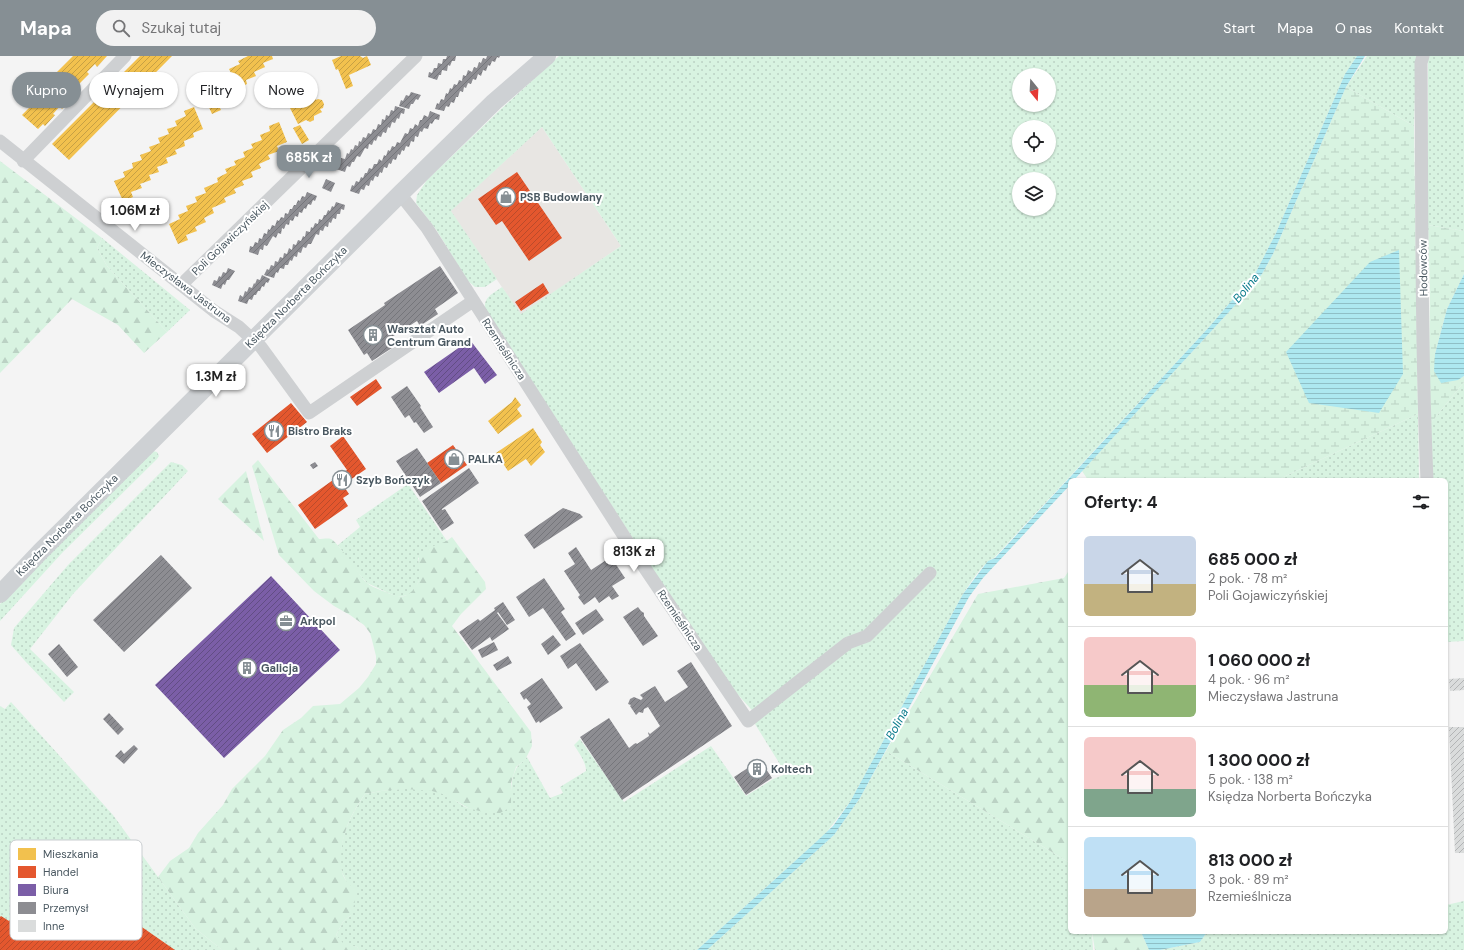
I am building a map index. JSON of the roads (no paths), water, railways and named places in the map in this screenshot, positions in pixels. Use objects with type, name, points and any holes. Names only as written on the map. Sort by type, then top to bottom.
[{"type":"street","points":[[24,161],[124,56]]},
{"type":"street","name":"Poli Gojawiczyńskiej","points":[[181,285],[416,56]]},
{"type":"street","name":"Księdza Norberta Bończyka","points":[[0,594],[40,552],[400,194],[494,102],[547,56]]},
{"type":"street","name":"Hodowców","points":[[1423,56],[1421,63],[1421,167],[1424,416],[1427,478]]},
{"type":"street","name":"Mieczysława Jastruna","points":[[0,141],[214,311],[239,327],[253,340]]},
{"type":"street","name":"Rzemieślnicza","points":[[400,194],[427,228],[636,555],[748,721],[848,643],[867,636],[930,573]]},
{"type":"street","points":[[253,340],[261,347],[309,413],[473,301]]},
{"type":"water","name":"Bolina","points":[[1357,56],[1365,56],[1346,87],[1273,254],[1262,274],[1240,300],[1076,478],[1069,478],[1210,326],[1256,272],[1276,233],[1345,74]]},
{"type":"water","points":[[1399,250],[1403,374],[1379,413],[1309,403],[1286,352],[1370,262]]},
{"type":"water","points":[[1464,274],[1464,376],[1458,380],[1441,383],[1434,371],[1435,354],[1447,309]]},
{"type":"water","name":"Bolina","points":[[1068,479],[1068,487],[983,578],[969,597],[860,798],[834,835],[707,950],[697,950],[833,826],[850,802],[963,594],[988,561],[995,558]]},
{"type":"water","points":[[1142,934],[1206,934],[1200,942],[1160,950],[1149,950]]},
{"type":"place","name":"PSB Budowlany","points":[[506,197]]},
{"type":"place","name":"Warsztat Auto Centrum Grand","points":[[373,335]]},
{"type":"place","name":"Bistro Braks","points":[[274,431]]},
{"type":"place","name":"PALKA","points":[[454,459]]},
{"type":"place","name":"Szyb Bończyk","points":[[342,480]]},
{"type":"place","name":"Arkpol","points":[[286,621]]},
{"type":"place","name":"Galicja","points":[[247,668]]},
{"type":"place","name":"Koltech","points":[[757,769]]}]
